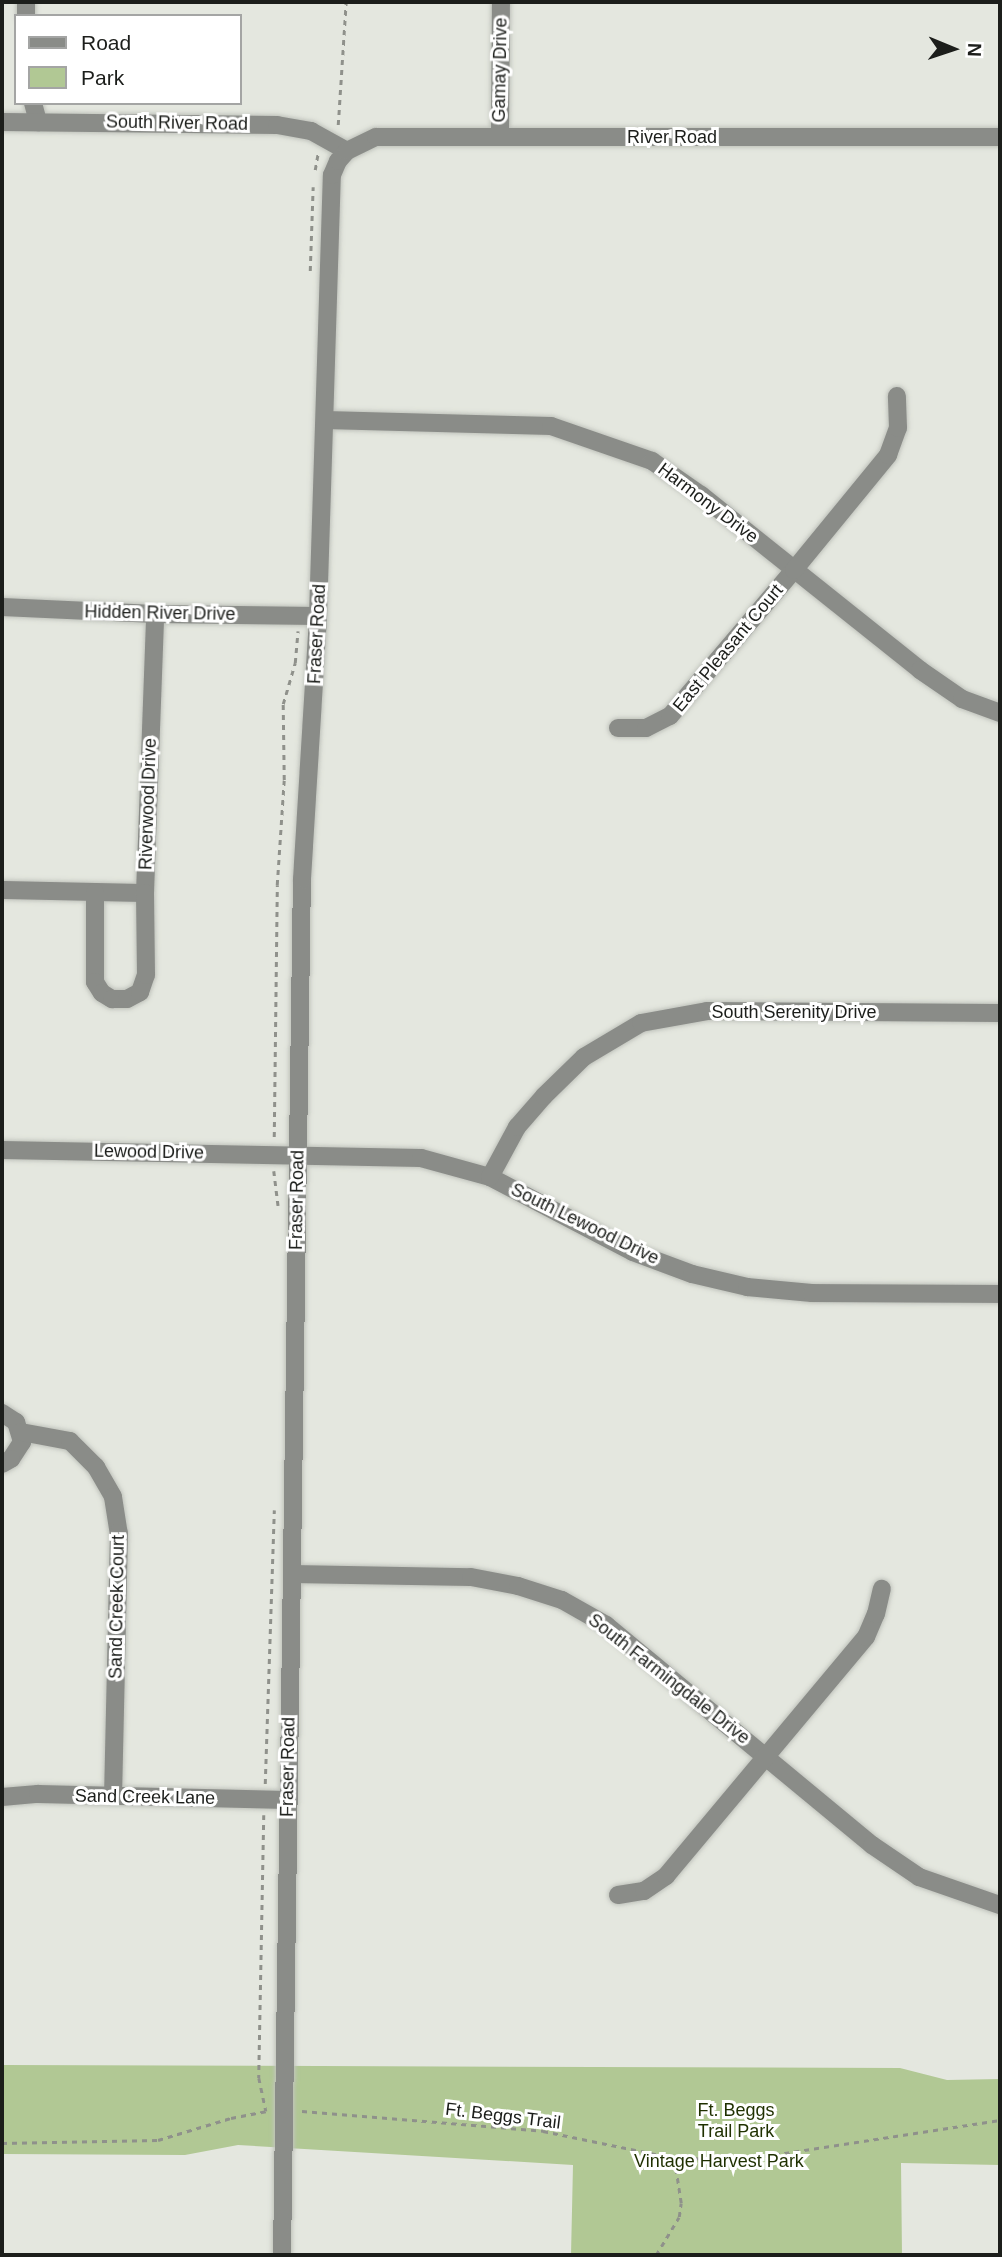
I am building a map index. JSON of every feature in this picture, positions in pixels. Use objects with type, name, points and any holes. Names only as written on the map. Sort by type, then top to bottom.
[{"type":"street","name":"Gamay Drive","points":[[499,137],[501,2]]},
{"type":"street","points":[[34,105],[38,122]]},
{"type":"street","name":"South River Road","points":[[2,122],[277,125],[311,131],[347,150]]},
{"type":"street","name":"River Road","points":[[347,150],[376,137],[1000,137]]},
{"type":"street","name":"Fraser Road","points":[[282,2255],[302,879],[318,616],[332,175],[347,150]]},
{"type":"street","name":"East Pleasant Court","points":[[618,728],[646,728],[670,716],[794,570],[888,454],[898,428],[897,396]]},
{"type":"street","name":"Harmony Drive","points":[[325,420],[551,426],[601,441],[652,461],[701,495],[920,670],[962,699],[1000,713]]},
{"type":"street","name":"Hidden River Drive","points":[[2,607],[155,614],[318,616]]},
{"type":"street","name":"Riverwood Drive","points":[[2,890],[145,893],[155,614]]},
{"type":"street","points":[[94,892],[95,982],[102,993],[112,999],[127,999],[140,992],[146,975],[145,893]]},
{"type":"street","name":"South Serenity Drive","points":[[490,1177],[517,1127],[544,1096],[584,1057],[641,1023],[707,1011],[1000,1013]]},
{"type":"street","name":"Lewood Drive","points":[[2,1150],[297,1154]]},
{"type":"street","name":"South Lewood Drive","points":[[297,1154],[421,1158],[490,1177],[633,1252],[692,1274],[747,1287],[812,1293],[1000,1294]]},
{"type":"street","points":[[2,1413],[16,1422],[21,1432],[18,1451],[2,1464]]},
{"type":"street","name":"Sand Creek Court","points":[[21,1432],[70,1441],[96,1467],[113,1497],[119,1533],[113,1796]]},
{"type":"street","name":"South Farmingdale Drive","points":[[292,1574],[471,1577],[518,1586],[562,1600],[606,1625],[872,1845],[919,1877],[1000,1905]]},
{"type":"street","points":[[618,1895],[643,1891],[666,1876],[866,1637],[881,1588]]},
{"type":"street","name":"Sand Creek Lane","points":[[2,1797],[38,1794],[288,1800]]},
{"type":"path","name":"Ft. Beggs Trail","points":[[2,2143],[158,2140],[231,2118],[284,2111],[470,2122],[543,2130],[674,2158],[745,2159],[1000,2120]]},
{"type":"path","points":[[656,2255],[679,2217],[681,2203],[674,2158]]},
{"type":"green space","name":"Ft. Beggs Trail Park","points":[[2,2065],[900,2068],[947,2080],[1000,2079],[1000,2165],[901,2163],[902,2255],[571,2255],[573,2165],[238,2145],[185,2155],[2,2154]]},
{"type":"park label","name":"Vintage Harvest Park","points":[[719,2161]]}]
